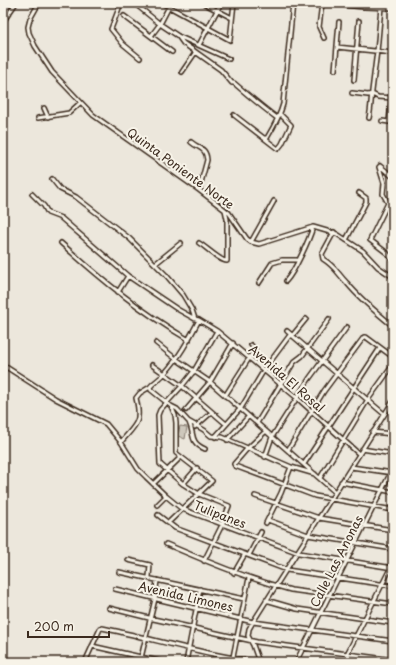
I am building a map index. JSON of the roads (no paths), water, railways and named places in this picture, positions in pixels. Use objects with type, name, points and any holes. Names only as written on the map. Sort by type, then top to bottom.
[{"type":"street","points":[[3,22],[16,3]]},
{"type":"street","name":"Quinta Poniente Norte","points":[[38,3],[29,23],[29,33],[31,39],[52,72],[93,116],[199,190],[225,210],[251,242]]},
{"type":"street","points":[[121,3],[111,29],[128,48],[140,58]]},
{"type":"street","points":[[134,3],[160,24],[178,36],[229,59]]},
{"type":"street","points":[[162,3],[230,40],[234,3]]},
{"type":"street","points":[[151,36],[160,24],[171,3]]},
{"type":"street","points":[[203,3],[232,18]]},
{"type":"street","points":[[199,45],[222,3]]},
{"type":"street","points":[[264,138],[267,138],[279,116],[283,99],[293,3]]},
{"type":"street","points":[[324,38],[319,27],[322,3],[393,8]]},
{"type":"street","points":[[369,118],[383,3]]},
{"type":"street","points":[[124,16],[172,52]]},
{"type":"street","points":[[354,80],[359,21]]},
{"type":"street","points":[[335,70],[339,22]]},
{"type":"street","points":[[178,36],[183,43],[222,70],[232,83],[250,95],[265,109],[279,116],[291,125],[278,149],[234,115]]},
{"type":"street","points":[[337,47],[393,53]]},
{"type":"street","points":[[182,72],[195,52]]},
{"type":"street","points":[[382,121],[389,122],[393,84]]},
{"type":"street","points":[[352,93],[372,94],[378,97],[392,98]]},
{"type":"street","points":[[38,118],[71,113],[80,103]]},
{"type":"street","points":[[44,108],[48,117]]},
{"type":"street","points":[[191,142],[203,149],[206,155],[199,190]]},
{"type":"street","points":[[393,177],[381,166],[379,166],[384,183],[383,194],[388,203],[370,240],[387,253],[393,261]]},
{"type":"street","points":[[52,179],[60,189],[76,197],[128,238],[155,264],[183,295],[192,310],[194,319]]},
{"type":"street","points":[[346,240],[366,202],[366,198],[359,193]]},
{"type":"street","points":[[32,194],[44,206],[48,213],[61,218],[128,276],[154,295],[194,319],[199,320],[189,340],[164,374],[151,389],[140,393],[136,398],[138,403],[138,422],[121,442]]},
{"type":"street","points":[[274,201],[251,242],[259,244],[313,227],[334,232],[363,251],[378,267],[393,277]]},
{"type":"street","points":[[199,243],[223,261],[227,261],[227,219],[225,210]]},
{"type":"street","points":[[286,281],[291,275],[308,242],[313,227]]},
{"type":"street","points":[[334,232],[321,256],[333,265],[347,284],[378,314],[393,326]]},
{"type":"street","points":[[61,243],[118,292],[159,322],[189,340]]},
{"type":"street","points":[[155,264],[181,243]]},
{"type":"street","points":[[259,283],[272,263],[282,260],[298,260]]},
{"type":"street","points":[[118,292],[128,276]]},
{"type":"street","points":[[215,437],[241,408],[264,370],[306,319]]},
{"type":"street","points":[[258,423],[294,362],[302,356],[329,319]]},
{"type":"street","name":"Avenida El Rosal","points":[[199,320],[233,343],[360,454]]},
{"type":"street","points":[[265,457],[272,437],[346,327]]},
{"type":"street","points":[[204,561],[222,525],[229,506],[198,494],[167,471],[159,462],[158,415],[160,410],[194,371],[217,331]]},
{"type":"street","points":[[287,331],[384,414]]},
{"type":"street","points":[[288,450],[324,391],[365,337],[393,357]]},
{"type":"street","points":[[156,343],[176,359],[210,382],[335,492]]},
{"type":"street","points":[[186,410],[210,382],[233,343]]},
{"type":"street","points":[[226,396],[255,348],[252,345]]},
{"type":"street","points":[[304,464],[380,348]]},
{"type":"street","name":"Tulipanes","points":[[3,365],[56,399],[106,424],[146,477],[182,509],[297,552],[392,568]]},
{"type":"street","points":[[320,478],[367,401],[393,365]]},
{"type":"street","points":[[152,366],[182,386],[226,424]]},
{"type":"street","points":[[151,389],[167,403],[177,409],[188,421],[192,428],[194,441],[198,446],[205,449]]},
{"type":"street","points":[[259,662],[248,633],[253,622],[393,401]]},
{"type":"street","points":[[168,523],[212,481],[197,468],[180,457],[175,450],[176,415],[171,406]]},
{"type":"street","points":[[389,406],[393,409]]},
{"type":"street","points":[[192,428],[212,412]]},
{"type":"street","points":[[227,440],[249,416]]},
{"type":"street","points":[[188,421],[211,436],[219,436],[265,457],[314,474]]},
{"type":"street","points":[[266,431],[247,449],[234,464],[235,466],[315,496],[393,510]]},
{"type":"street","points":[[372,432],[393,434]]},
{"type":"street","points":[[362,449],[393,454]]},
{"type":"street","points":[[153,484],[180,457]]},
{"type":"street","points":[[351,466],[392,473]]},
{"type":"street","points":[[291,467],[281,494],[267,522],[308,535],[393,549]]},
{"type":"street","points":[[183,484],[197,468]]},
{"type":"street","name":"Calle Las Anonas","points":[[296,662],[381,490],[392,473],[393,468]]},
{"type":"street","points":[[341,482],[393,492]]},
{"type":"street","points":[[157,505],[166,496]]},
{"type":"street","points":[[255,496],[319,518],[393,530]]},
{"type":"street","points":[[158,515],[175,528],[213,544],[249,555],[287,570],[393,586]]},
{"type":"street","points":[[249,555],[261,532]]},
{"type":"street","points":[[166,544],[234,573],[275,586],[291,590],[393,604]]},
{"type":"street","points":[[234,573],[245,554]]},
{"type":"street","points":[[128,560],[150,565],[149,577]]},
{"type":"street","points":[[343,662],[373,601],[392,568],[393,563]]},
{"type":"street","points":[[119,572],[149,577],[244,599]]},
{"type":"street","points":[[232,660],[249,578]]},
{"type":"street","points":[[140,662],[149,618],[155,598],[157,580]]},
{"type":"street","name":"Avenida Limones","points":[[116,589],[253,622],[393,641]]},
{"type":"street","points":[[186,662],[200,589]]},
{"type":"street","points":[[266,600],[297,608],[393,623]]},
{"type":"street","points":[[109,608],[237,639],[392,660]]},
{"type":"street","points":[[85,662],[100,629],[102,628],[146,637],[232,660],[262,662]]},
{"type":"street","points":[[92,646],[163,662]]}]
